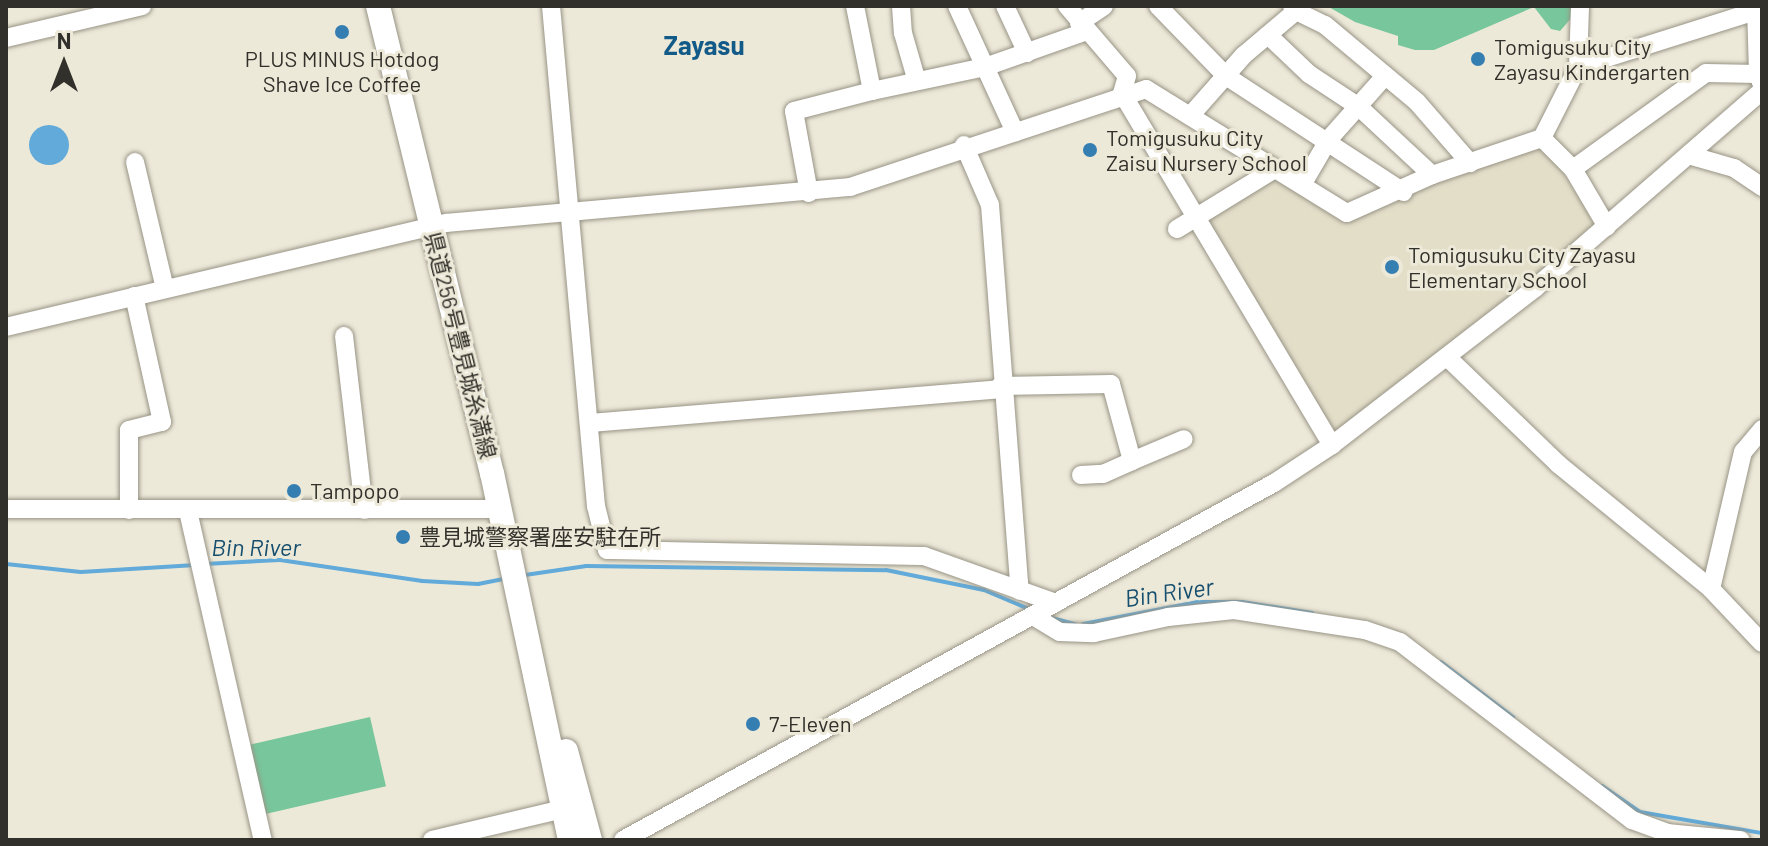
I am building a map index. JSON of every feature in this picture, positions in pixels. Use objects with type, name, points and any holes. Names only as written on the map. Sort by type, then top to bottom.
[{"type":"main road","name":"県道256号豊見城糸満線","points":[[378,6],[540,685],[570,840]]},
{"type":"main road","name":"県道256号豊見城糸満線","points":[[540,685],[568,756],[590,840]]},
{"type":"street","points":[[6,38],[142,6]]},
{"type":"street","points":[[551,6],[596,506],[607,550],[924,556],[1020,591],[1043,610],[1060,632],[1094,633],[1168,617],[1234,610],[1365,630],[1400,642],[1632,820],[1668,833],[1741,840]]},
{"type":"street","points":[[855,6],[872,91]]},
{"type":"street","points":[[901,6],[903,33],[916,78]]},
{"type":"street","points":[[957,6],[1015,132]]},
{"type":"street","points":[[1005,6],[1027,53]]},
{"type":"street","points":[[1067,6],[1127,76],[1122,93],[1332,445]]},
{"type":"street","points":[[809,193],[794,111],[916,78],[985,67],[1027,53],[1083,27],[1104,6]]},
{"type":"street","points":[[1158,6],[1226,76],[1282,117],[1329,139],[1403,192]]},
{"type":"street","points":[[6,327],[431,225],[809,193],[892,175],[964,145],[1015,132],[1122,93],[1146,89],[1347,213],[1403,192],[1432,175],[1542,138],[1578,67],[1580,6]]},
{"type":"street","points":[[1190,116],[1294,8],[1325,25],[1417,102],[1470,163]]},
{"type":"street","points":[[623,840],[1043,610],[1332,445],[1448,358],[1692,156],[1761,84],[1758,8],[1578,67]]},
{"type":"street","points":[[1268,35],[1309,74],[1359,107],[1432,175]]},
{"type":"street","points":[[1573,169],[1706,73],[1761,84]]},
{"type":"street","points":[[1302,185],[1329,139],[1384,77]]},
{"type":"street","points":[[1542,138],[1573,169],[1607,227]]},
{"type":"street","points":[[964,145],[990,205],[1000,388],[1020,591]]},
{"type":"street","points":[[1692,156],[1734,168],[1762,187]]},
{"type":"street","points":[[135,162],[165,289]]},
{"type":"street","points":[[1177,229],[1275,169]]},
{"type":"street","points":[[129,510],[129,430],[162,422],[134,296]]},
{"type":"street","points":[[344,336],[364,510]]},
{"type":"street","points":[[1448,358],[1558,464],[1711,589],[1762,643]]},
{"type":"street","points":[[590,423],[1000,388],[1111,384],[1132,461]]},
{"type":"street","points":[[1711,589],[1743,452],[1762,429]]},
{"type":"street","points":[[1081,475],[1103,474],[1184,439]]},
{"type":"street","points":[[6,509],[499,509]]},
{"type":"street","points":[[188,511],[263,840]]},
{"type":"street","points":[[432,840],[563,809]]},
{"type":"shaded area","points":[[1532,145],[1549,152],[1599,228],[1335,435],[1202,219],[1275,173],[1347,218]]},
{"type":"green space","points":[[1327,6],[1574,6],[1574,15],[1560,31],[1551,29],[1534,7],[1434,50],[1415,50],[1398,45],[1398,36],[1355,22]]},
{"type":"green space","points":[[370,717],[386,786],[262,815],[246,746]]},
{"type":"water","points":[[49,125],[63,131],[69,145],[63,159],[49,165],[35,159],[29,145],[35,131]]},
{"type":"waterway","name":"Bin River","points":[[205,564],[280,560],[422,581],[478,584],[504,579]]},
{"type":"waterway","name":"Bin River","points":[[6,564],[81,572],[196,565]]},
{"type":"waterway","name":"Bin River","points":[[525,575],[586,566],[886,570],[984,590],[1029,609]]},
{"type":"waterway","name":"Bin River","points":[[1083,624],[1198,602],[1242,602],[1312,613]]},
{"type":"waterway","name":"Bin River","points":[[1052,618],[1075,624]]},
{"type":"waterway","name":"Bin River","points":[[1441,662],[1513,717]]},
{"type":"waterway","name":"Bin River","points":[[1602,786],[1640,812],[1762,833]]},
{"type":"place","name":"PLUS MINUS Hotdog Shave Ice Coffee","points":[[342,32]]},
{"type":"place","name":"Tomigusuku City Zayasu Kindergarten","points":[[1478,59]]},
{"type":"place","name":"Tomigusuku City Zaisu Nursery School","points":[[1090,150]]},
{"type":"place","name":"Tomigusuku City Zayasu Elementary School","points":[[1392,267]]},
{"type":"place","name":"Tampopo","points":[[294,491]]},
{"type":"place","name":"豊見城警察署座安駐在所","points":[[403,537]]},
{"type":"place","name":"7-Eleven","points":[[753,724]]},
{"type":"district","name":"Zayasu","points":[[704,45]]}]
